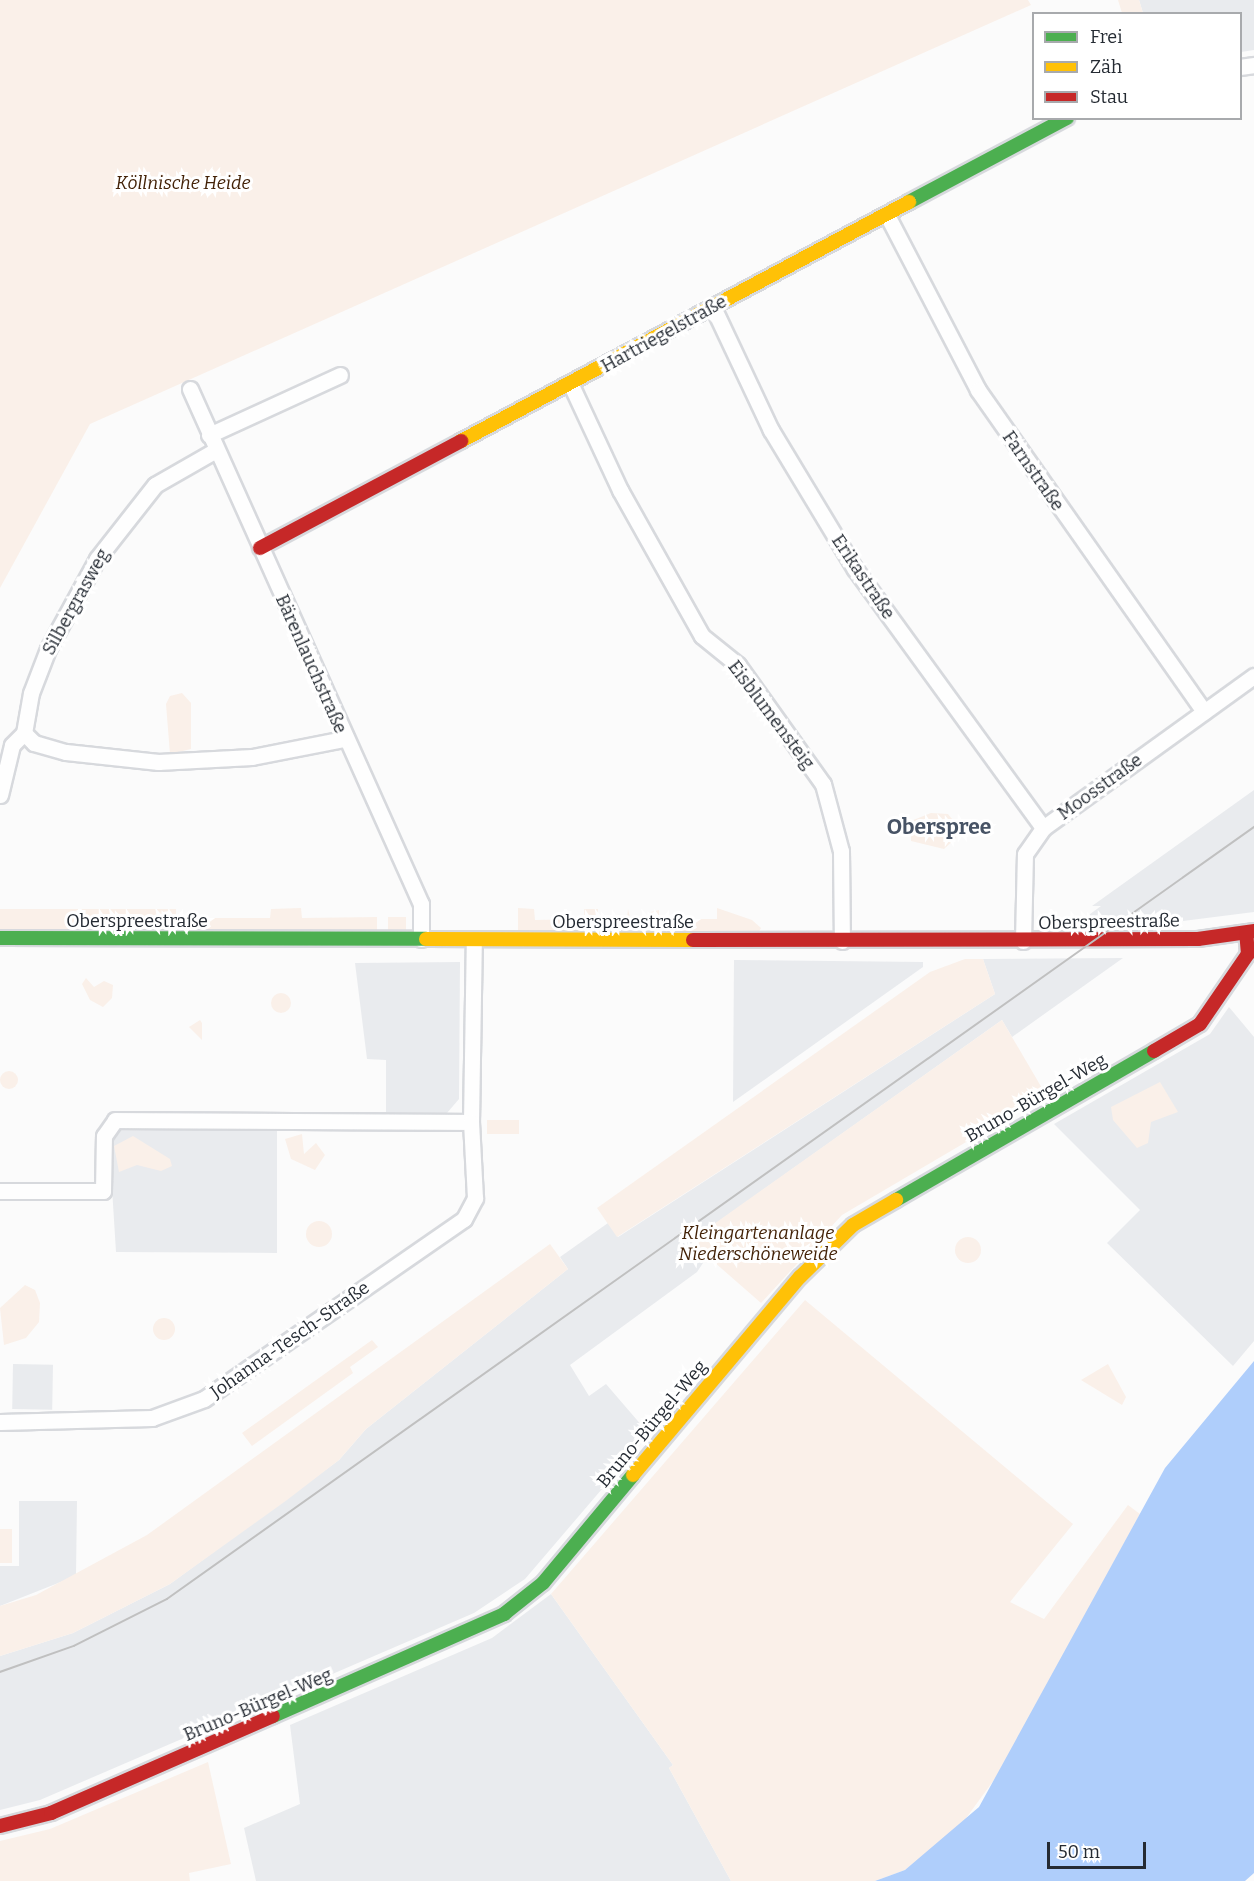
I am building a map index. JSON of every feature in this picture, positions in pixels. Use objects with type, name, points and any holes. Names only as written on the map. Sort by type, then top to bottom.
[{"type":"street","name":"Hartriegelstraße","points":[[260,548],[571,385],[1063,120]]},
{"type":"street","name":"Farnstraße","points":[[887,215],[978,390],[1204,712]]},
{"type":"street","name":"Erikastraße","points":[[713,307],[771,430],[855,569],[1043,828]]},
{"type":"street","points":[[209,435],[340,375]]},
{"type":"street","name":"Eisblumensteig","points":[[571,385],[620,490],[702,636],[738,665],[823,784],[841,851],[842,941]]},
{"type":"street","name":"Bärenlauchstraße","points":[[190,389],[344,739],[421,904],[421,939]]},
{"type":"street","name":"Silbergrasweg","points":[[0,795],[12,745],[24,733],[31,693],[48,649],[97,559],[155,485],[216,450]]},
{"type":"street","name":"Moosstraße","points":[[1023,941],[1025,854],[1043,828],[1254,676]]},
{"type":"street","points":[[24,733],[34,743],[66,752],[158,762],[252,757],[344,739]]},
{"type":"street","name":"Oberspreestraße","points":[[0,939],[1023,941],[1250,932]]},
{"type":"street","name":"Bruno-Bürgel-Weg","points":[[0,1826],[51,1813],[504,1614],[543,1583],[800,1277],[853,1225],[1200,1024],[1248,954],[1250,932]]},
{"type":"street","name":"Johanna-Tesch-Straße","points":[[0,1422],[152,1418],[204,1400],[464,1219],[475,1198],[471,1122],[474,940]]},
{"type":"street","points":[[0,1191],[103,1191],[104,1136],[115,1120],[471,1122]]},
{"type":"shaded area","points":[[1139,0],[1254,0],[1254,50],[1242,52],[1242,12],[1143,12]]},
{"type":"shaded area","points":[[1254,790],[1254,912],[1175,922],[1162,909],[1138,926],[1074,926],[1101,906],[1092,906]]},
{"type":"shaded area","points":[[1123,958],[1012,1037],[1002,1020],[691,1241],[707,1257],[697,1272],[570,1365],[589,1396],[606,1384],[649,1434],[525,1579],[474,1613],[40,1800],[0,1810],[0,1656],[73,1633],[170,1584],[339,1460],[366,1429],[568,1269],[560,1257],[608,1223],[618,1237],[995,994],[983,959]]},
{"type":"shaded area","points":[[734,960],[923,962],[923,967],[733,1102]]},
{"type":"shaded area","points":[[460,962],[459,1099],[447,1113],[386,1112],[386,1060],[367,1059],[355,963]]},
{"type":"shaded area","points":[[1229,1007],[1254,1037],[1254,1341],[1233,1366],[1107,1243],[1140,1210],[1054,1124],[1210,1034]]},
{"type":"shaded area","points":[[116,1130],[277,1131],[277,1253],[116,1252],[109,1140]]},
{"type":"shaded area","points":[[13,1364],[53,1365],[52,1410],[12,1409]]},
{"type":"shaded area","points":[[19,1501],[77,1501],[76,1576],[0,1606],[0,1566],[19,1566]]},
{"type":"shaded area","points":[[551,1594],[673,1765],[669,1768],[731,1881],[256,1881],[244,1828],[300,1804],[290,1725],[492,1638]]},
{"type":"green space","name":"Köllnische Heide","points":[[0,0],[1028,0],[1031,5],[90,424],[0,588]]},
{"type":"green space","points":[[1118,0],[1139,0],[1143,12],[1122,12]]},
{"type":"green space","points":[[182,693],[191,703],[191,749],[170,754],[166,704],[170,696]]},
{"type":"green space","points":[[931,813],[948,814],[957,825],[956,838],[944,849],[911,841],[911,821]]},
{"type":"green space","points":[[301,908],[302,918],[377,917],[377,931],[0,929],[0,909],[176,909],[176,918],[270,918],[271,909]]},
{"type":"green space","points":[[518,908],[534,909],[535,920],[584,919],[584,909],[598,909],[598,919],[627,919],[628,909],[632,927],[628,931],[518,931]]},
{"type":"green space","points":[[717,908],[752,920],[761,928],[757,935],[650,930],[646,924],[651,912],[659,910],[659,919],[717,919]]},
{"type":"green space","points":[[388,917],[406,917],[406,930],[388,930]]},
{"type":"green space","points":[[965,959],[983,959],[995,994],[617,1237],[597,1208],[930,972]]},
{"type":"green space","points":[[86,978],[94,987],[104,981],[113,985],[112,998],[103,1007],[90,1000],[82,984]]},
{"type":"green space","points":[[281,993],[288,996],[291,1003],[288,1010],[281,1013],[274,1010],[271,1003],[274,996]]},
{"type":"green space","points":[[200,1020],[202,1023],[202,1040],[189,1027]]},
{"type":"green space","name":"Kleingartenanlage Niederschöneweide","points":[[1002,1020],[1046,1095],[842,1215],[761,1303],[690,1241]]},
{"type":"green space","points":[[5,1071],[13,1071],[18,1076],[16,1087],[5,1089],[0,1084],[0,1076]]},
{"type":"green space","points":[[1160,1082],[1178,1112],[1151,1122],[1148,1143],[1137,1148],[1113,1120],[1111,1107]]},
{"type":"green space","points":[[487,1120],[519,1120],[519,1134],[487,1134]]},
{"type":"green space","points":[[302,1134],[304,1154],[316,1143],[325,1155],[315,1170],[291,1159],[285,1139]]},
{"type":"green space","points":[[133,1136],[170,1159],[172,1166],[161,1171],[137,1165],[119,1172],[114,1146]]},
{"type":"green space","points":[[319,1221],[328,1225],[332,1234],[328,1243],[319,1247],[310,1243],[306,1234],[310,1225]]},
{"type":"green space","points":[[968,1237],[977,1241],[981,1250],[977,1259],[968,1263],[959,1259],[955,1250],[959,1241]]},
{"type":"green space","points":[[550,1244],[568,1269],[366,1429],[339,1460],[287,1500],[170,1584],[73,1633],[0,1656],[0,1606],[36,1595],[147,1535]]},
{"type":"green space","points":[[25,1285],[35,1290],[40,1303],[39,1322],[26,1338],[4,1345],[0,1308]]},
{"type":"green space","points":[[805,1300],[1073,1524],[1010,1602],[1044,1619],[1128,1505],[1140,1514],[999,1773],[961,1825],[905,1870],[875,1881],[731,1881],[669,1768],[673,1765],[551,1594]]},
{"type":"green space","points":[[164,1318],[174,1325],[175,1329],[168,1339],[164,1340],[154,1333],[153,1329],[160,1319]]},
{"type":"green space","points":[[372,1340],[378,1347],[350,1367],[353,1373],[252,1446],[242,1433]]},
{"type":"green space","points":[[1108,1364],[1126,1397],[1122,1405],[1081,1380]]},
{"type":"green space","points":[[0,1529],[12,1529],[12,1563],[0,1563]]},
{"type":"green space","points":[[208,1762],[231,1864],[189,1873],[190,1881],[0,1881],[0,1841],[50,1829]]},
{"type":"water","points":[[1254,1361],[1254,1873],[1245,1881],[875,1881],[905,1870],[979,1807],[1165,1468]]},
{"type":"tram line","points":[[0,1672],[74,1646],[167,1599],[1254,827]]},
{"type":"traffic: fast","points":[[909,202],[1063,120]]},
{"type":"traffic: fast","points":[[0,938],[426,939]]},
{"type":"traffic: fast","points":[[896,1200],[1154,1051]]},
{"type":"traffic: fast","points":[[273,1716],[504,1614],[543,1583],[633,1475]]},
{"type":"traffic: slow","points":[[461,441],[909,202]]},
{"type":"traffic: slow","points":[[426,939],[693,940]]},
{"type":"traffic: slow","points":[[633,1475],[800,1277],[853,1225],[896,1200]]},
{"type":"traffic: jam","points":[[260,548],[461,441]]},
{"type":"traffic: jam","points":[[693,940],[1198,939],[1254,931]]},
{"type":"traffic: jam","points":[[1154,1051],[1200,1024],[1248,954],[1246,933]]},
{"type":"traffic: jam","points":[[0,1826],[51,1813],[273,1716]]},
{"type":"district","name":"Oberspree","points":[[939,827]]}]
